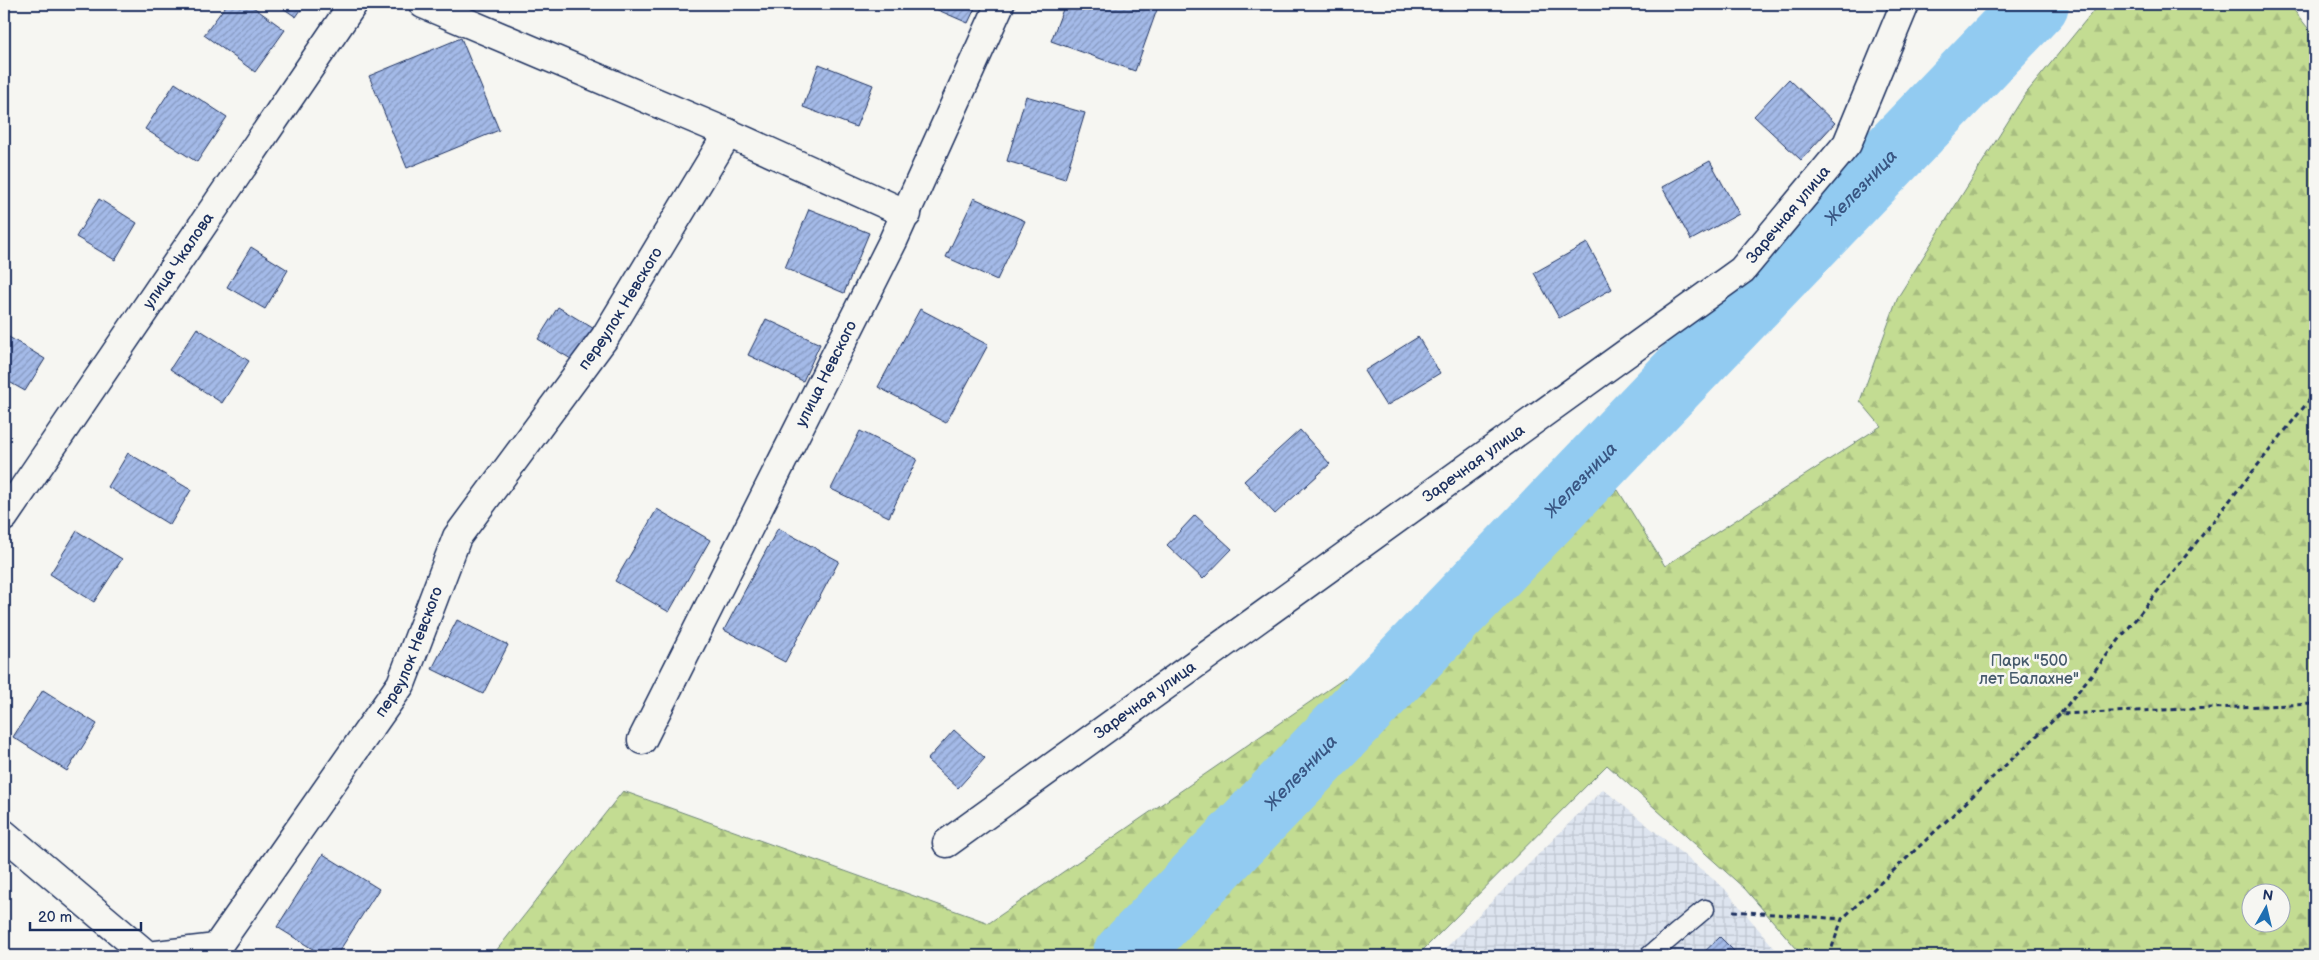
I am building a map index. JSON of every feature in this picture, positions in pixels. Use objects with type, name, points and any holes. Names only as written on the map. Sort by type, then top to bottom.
[{"type":"street","name":"улица Чкалова","points":[[4,517],[353,4]]},
{"type":"street","points":[[422,4],[728,133],[906,214]]},
{"type":"street","name":"улица Невского","points":[[642,740],[906,214],[1000,4]]},
{"type":"street","name":"Заречная улица","points":[[947,843],[1742,270],[1847,144],[1905,4]]},
{"type":"street","name":"переулок Невского","points":[[4,834],[148,956],[216,948],[401,684],[457,537],[605,337],[728,133]]},
{"type":"lane","points":[[1649,956],[1705,909]]},
{"type":"path","points":[[2307,4],[2315,14]]},
{"type":"path","points":[[1829,956],[1842,919],[2060,714],[2315,393]]},
{"type":"path","points":[[2060,714],[2315,704]]},
{"type":"path","points":[[1705,909],[1842,919]]},
{"type":"shaded area","points":[[1603,789],[1724,888],[1781,956],[1438,956]]},
{"type":"green space","name":"Парк \"500 лет Балахне\"","points":[[2099,4],[2289,4],[2315,37],[2315,956],[1803,956],[1745,889],[1607,765],[1417,956],[492,956],[623,791],[989,923],[1618,490],[1665,566],[1881,426],[1860,401],[1898,297],[2024,96]]},
{"type":"building","points":[[227,4],[249,4],[285,30],[255,72],[204,35]]},
{"type":"building","points":[[277,4],[305,4],[296,17]]},
{"type":"building","points":[[924,4],[977,4],[968,23]]},
{"type":"building","points":[[1065,4],[1159,4],[1135,71],[1051,41]]},
{"type":"building","points":[[1452,4],[1471,4],[1469,10]]},
{"type":"building","points":[[461,38],[499,130],[407,168],[369,76]]},
{"type":"building","points":[[819,64],[873,85],[856,127],[803,107]]},
{"type":"building","points":[[1789,79],[1835,123],[1801,160],[1754,116]]},
{"type":"building","points":[[175,83],[227,117],[197,162],[145,129]]},
{"type":"building","points":[[1026,96],[1085,113],[1065,179],[1007,161]]},
{"type":"building","points":[[1710,161],[1739,214],[1691,240],[1662,187]]},
{"type":"building","points":[[974,198],[1025,221],[997,280],[946,257]]},
{"type":"building","points":[[99,199],[137,223],[115,260],[76,237]]},
{"type":"building","points":[[809,209],[869,233],[844,293],[785,268]]},
{"type":"building","points":[[1587,243],[1612,289],[1559,318],[1534,273]]},
{"type":"building","points":[[251,247],[288,270],[265,309],[227,287]]},
{"type":"building","points":[[558,307],[596,330],[576,362],[538,339]]},
{"type":"building","points":[[920,309],[988,345],[946,423],[878,387]]},
{"type":"building","points":[[766,319],[820,344],[803,381],[748,355]]},
{"type":"building","points":[[197,328],[249,361],[222,403],[170,369]]},
{"type":"building","points":[[4,334],[45,359],[25,391],[4,379]]},
{"type":"building","points":[[1418,337],[1440,373],[1386,406],[1364,371]]},
{"type":"building","points":[[1300,430],[1330,464],[1275,514],[1244,481]]},
{"type":"building","points":[[860,431],[917,459],[889,517],[831,489]]},
{"type":"building","points":[[128,453],[191,490],[170,525],[108,487]]},
{"type":"building","points":[[657,509],[710,540],[669,612],[615,581]]},
{"type":"building","points":[[1195,515],[1232,549],[1203,579],[1167,545]]},
{"type":"building","points":[[778,528],[839,561],[785,662],[724,630]]},
{"type":"building","points":[[77,531],[122,559],[94,602],[50,574]]},
{"type":"building","points":[[457,620],[508,645],[483,694],[432,669]]},
{"type":"building","points":[[43,690],[97,724],[67,771],[13,737]]},
{"type":"building","points":[[954,730],[985,758],[958,788],[927,760]]},
{"type":"building","points":[[323,854],[379,889],[336,956],[324,956],[277,927]]},
{"type":"building","points":[[1720,937],[1739,956],[1700,956]]},
{"type":"waterway","name":"Железница","points":[[1125,956],[2036,4]]}]
